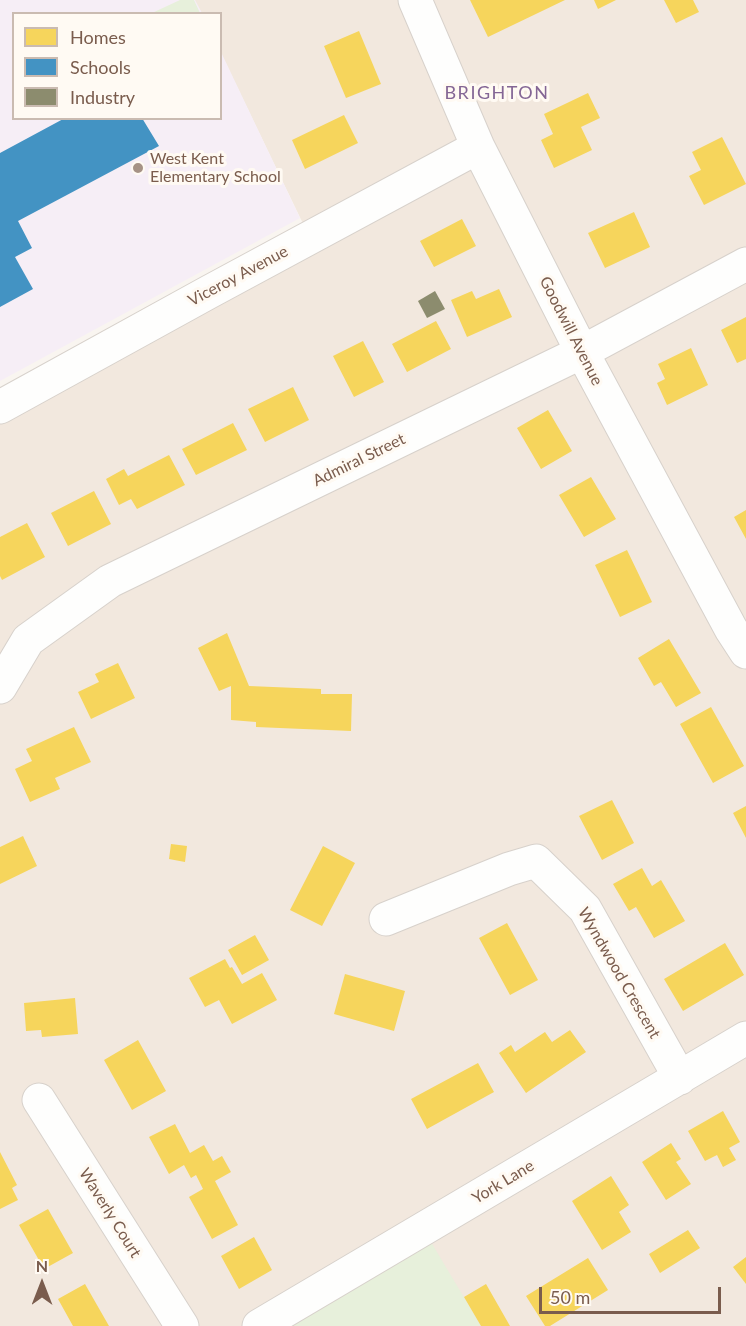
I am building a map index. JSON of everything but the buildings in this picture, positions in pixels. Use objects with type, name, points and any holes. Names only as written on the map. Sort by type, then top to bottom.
[{"type":"street","name":"Goodwill Avenue","points":[[415,0],[478,147],[582,352],[741,634]]},
{"type":"street","name":"Viceroy Avenue","points":[[0,407],[478,147]]},
{"type":"street","name":"Admiral Street","points":[[0,687],[28,640],[110,580],[582,352],[746,264]]},
{"type":"street","name":"Wyndwood Crescent","points":[[386,919],[509,869],[536,861],[585,909],[680,1078]]},
{"type":"street","name":"York Lane","points":[[259,1326],[746,1038]]},
{"type":"street","name":"Waverly Court","points":[[39,1100],[182,1326]]},
{"type":"shaded area","name":"West Kent Elementary School","points":[[0,0],[195,0],[201,12],[12,12],[12,120],[222,120],[222,54],[300,218],[0,381]]},
{"type":"shaded area","points":[[194,0],[746,0],[746,1326],[0,1326],[0,407],[310,238],[222,56],[222,12],[200,12]]},
{"type":"green space","points":[[180,0],[194,0],[200,12],[154,12]]},
{"type":"green space","points":[[431,1242],[481,1326],[288,1326]]},
{"type":"place","name":"West Kent Elementary School","points":[[138,168]]},
{"type":"district","name":"BRIGHTON","points":[[497,93]]}]
